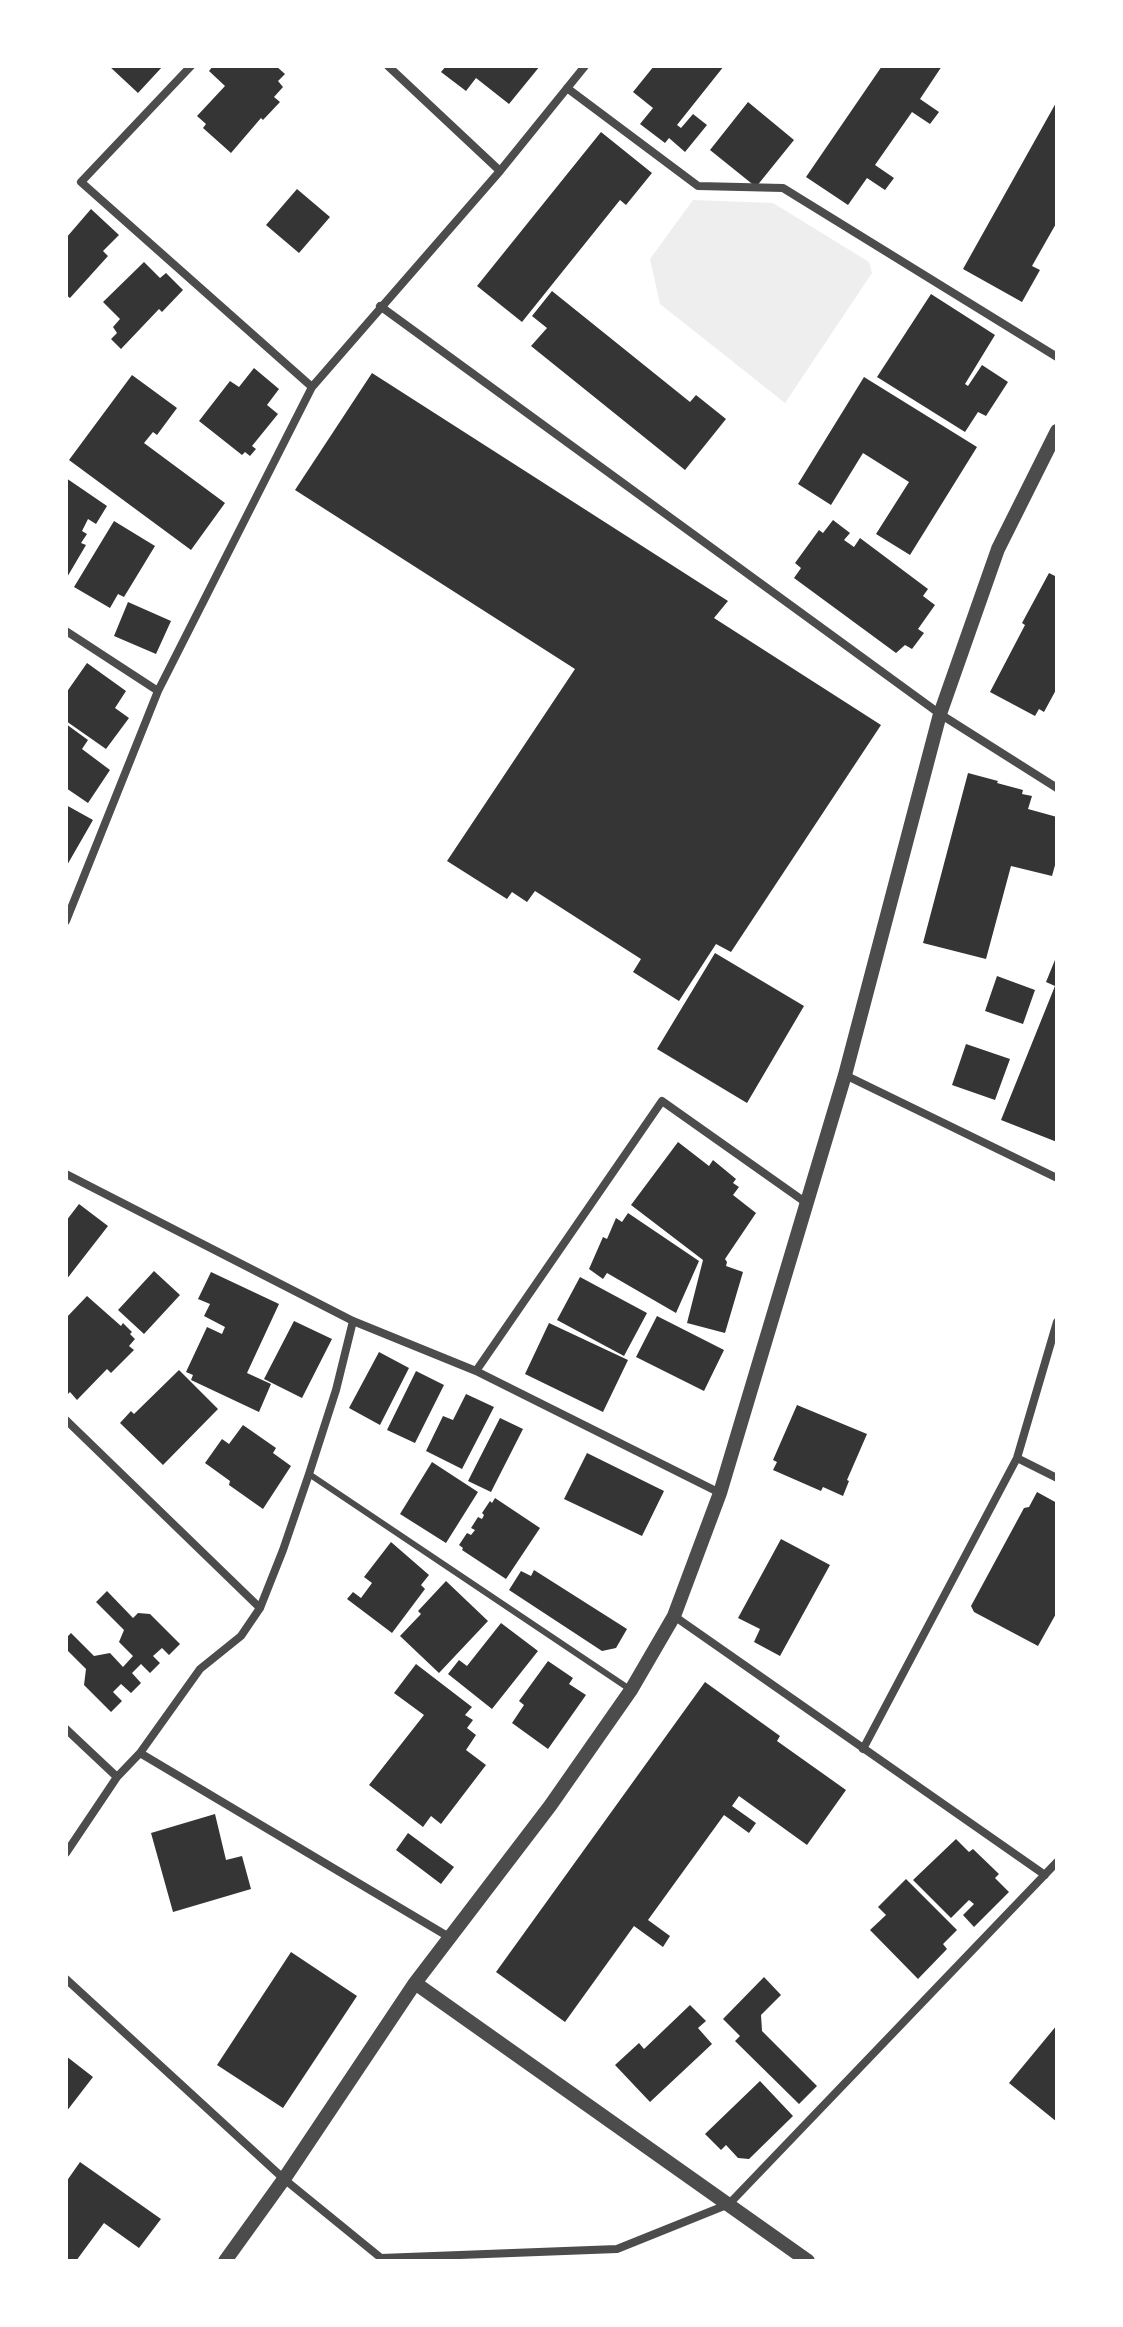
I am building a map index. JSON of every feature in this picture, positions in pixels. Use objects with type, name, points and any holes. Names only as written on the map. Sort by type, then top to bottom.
[{"type":"street","points":[[191,66],[81,182],[312,387]]},
{"type":"street","points":[[388,66],[500,171]]},
{"type":"street","points":[[66,921],[158,691],[312,387],[500,171],[585,66]]},
{"type":"street","points":[[567,88],[698,186],[783,188],[1057,357]]},
{"type":"street","points":[[380,306],[940,714],[1057,788]]},
{"type":"street","points":[[225,2261],[284,2179],[415,1983],[550,1806],[631,1690],[674,1616],[720,1493],[845,1075],[940,714],[998,549],[1057,431]]},
{"type":"street","points":[[66,631],[158,691]]},
{"type":"street","points":[[845,1075],[1057,1178]]},
{"type":"street","points":[[476,1371],[662,1101],[805,1202]]},
{"type":"street","points":[[66,1174],[353,1321],[476,1371],[720,1493]]},
{"type":"street","points":[[66,1853],[117,1777],[140,1753],[200,1669],[241,1636],[260,1608],[309,1474],[336,1390],[353,1321]]},
{"type":"street","points":[[863,1749],[1017,1458],[1057,1322]]},
{"type":"street","points":[[66,1420],[260,1608]]},
{"type":"street","points":[[1017,1458],[1057,1478]]},
{"type":"street","points":[[674,1616],[1045,1875]]},
{"type":"street","points":[[66,1729],[117,1777]]},
{"type":"street","points":[[140,1753],[449,1937]]},
{"type":"street","points":[[66,1979],[284,2179],[381,2258],[617,2249],[729,2204],[1057,1862]]},
{"type":"street","points":[[415,1983],[808,2261]]},
{"type":"lane","points":[[309,1474],[631,1690]]},
{"type":"shaded area","points":[[693,200],[773,203],[869,262],[872,273],[785,403],[660,304],[650,259]]},
{"type":"building","points":[[109,66],[163,66],[138,93]]},
{"type":"building","points":[[213,66],[276,66],[285,74],[278,81],[283,87],[274,97],[280,102],[263,120],[261,118],[231,153],[203,128],[206,124],[197,116],[225,86],[209,71]]},
{"type":"building","points":[[446,66],[540,66],[509,104],[476,78],[466,91],[441,72]]},
{"type":"building","points":[[654,66],[724,66],[677,125],[681,128],[693,114],[707,125],[685,152],[669,138],[665,143],[640,124],[653,108],[633,92]]},
{"type":"building","points":[[882,66],[942,66],[920,99],[939,112],[930,124],[912,112],[875,165],[894,178],[885,190],[867,178],[848,205],[806,177]]},
{"type":"building","points":[[1057,101],[1057,222],[1032,266],[1040,270],[1022,302],[963,269]]},
{"type":"building","points":[[748,102],[794,140],[756,187],[710,150]]},
{"type":"building","points":[[601,132],[652,173],[626,205],[620,200],[522,322],[477,286]]},
{"type":"building","points":[[297,189],[330,217],[299,253],[266,225]]},
{"type":"building","points":[[91,209],[119,235],[103,251],[108,256],[70,298],[66,295],[66,238]]},
{"type":"building","points":[[144,262],[160,278],[166,273],[183,290],[162,312],[159,309],[121,349],[111,339],[117,333],[113,327],[120,319],[103,302]]},
{"type":"building","points":[[552,291],[690,402],[696,395],[726,419],[685,470],[531,346],[547,328],[532,316]]},
{"type":"building","points":[[931,294],[995,335],[965,384],[968,386],[982,365],[1008,382],[986,416],[978,412],[965,432],[877,377]]},
{"type":"building","points":[[254,368],[279,389],[267,405],[278,414],[252,446],[256,449],[250,456],[245,452],[242,455],[199,421],[230,381],[239,387]]},
{"type":"building","points":[[372,373],[728,601],[714,618],[881,725],[731,952],[716,944],[679,1001],[633,972],[641,959],[535,891],[527,902],[512,892],[507,899],[447,861],[575,669],[295,490]]},
{"type":"building","points":[[132,375],[177,408],[157,435],[153,432],[144,443],[225,503],[191,550],[69,460]]},
{"type":"building","points":[[864,377],[977,447],[910,555],[876,534],[909,482],[863,453],[831,505],[798,484]]},
{"type":"building","points":[[66,478],[107,506],[96,524],[88,519],[82,531],[87,534],[81,543],[86,545],[66,579]]},
{"type":"building","points":[[833,520],[850,533],[844,540],[854,547],[860,538],[928,589],[923,596],[935,605],[918,629],[924,633],[912,649],[905,645],[896,653],[794,578],[801,568],[795,563],[819,530],[823,533]]},
{"type":"building","points":[[114,521],[155,546],[124,597],[118,594],[110,608],[74,587]]},
{"type":"building","points":[[1049,573],[1057,577],[1057,688],[1044,712],[1039,709],[1035,716],[990,692]]},
{"type":"building","points":[[128,602],[171,621],[156,654],[114,636]]},
{"type":"building","points":[[87,663],[126,691],[115,708],[129,718],[106,749],[66,721],[66,693]]},
{"type":"building","points":[[66,724],[88,740],[82,749],[110,770],[88,803],[66,788]]},
{"type":"building","points":[[968,773],[1023,790],[1022,794],[1032,796],[1028,809],[1057,817],[1057,858],[1052,876],[1011,866],[986,959],[923,943]]},
{"type":"building","points":[[66,805],[93,820],[66,867]]},
{"type":"building","points":[[715,953],[804,1006],[747,1103],[657,1049]]},
{"type":"building","points":[[1057,955],[1057,1142],[1001,1120],[1055,986],[1046,982]]},
{"type":"building","points":[[997,976],[1035,990],[1023,1024],[985,1011]]},
{"type":"building","points":[[966,1044],[1010,1059],[995,1100],[952,1085]]},
{"type":"building","points":[[678,1142],[709,1166],[713,1160],[736,1179],[733,1183],[739,1187],[733,1195],[756,1213],[725,1259],[726,1266],[743,1272],[725,1333],[687,1323],[703,1260],[631,1205]]},
{"type":"building","points":[[79,1204],[108,1226],[66,1280],[66,1221]]},
{"type":"building","points":[[628,1213],[699,1261],[676,1313],[607,1273],[603,1279],[589,1269],[603,1237],[607,1239],[616,1218],[622,1222]]},
{"type":"building","points":[[154,1271],[180,1295],[144,1334],[118,1310]]},
{"type":"building","points":[[211,1272],[279,1304],[247,1373],[271,1384],[259,1412],[191,1380],[193,1375],[186,1372],[207,1327],[222,1334],[225,1327],[204,1316],[210,1304],[198,1299]]},
{"type":"building","points":[[580,1277],[647,1313],[624,1356],[557,1320]]},
{"type":"building","points":[[87,1296],[132,1332],[130,1334],[135,1339],[129,1346],[134,1350],[111,1373],[107,1369],[77,1400],[70,1392],[66,1396],[66,1318]]},
{"type":"building","points":[[657,1316],[724,1350],[704,1391],[636,1357]]},
{"type":"building","points":[[294,1321],[332,1339],[302,1398],[264,1379]]},
{"type":"building","points":[[549,1323],[628,1360],[603,1412],[525,1374]]},
{"type":"building","points":[[379,1352],[409,1368],[380,1425],[349,1408]]},
{"type":"building","points":[[179,1370],[218,1409],[163,1465],[120,1423],[131,1411],[134,1414]]},
{"type":"building","points":[[416,1371],[444,1385],[415,1443],[387,1430]]},
{"type":"building","points":[[466,1394],[494,1407],[462,1469],[426,1451],[443,1416],[453,1420]]},
{"type":"building","points":[[797,1405],[867,1434],[843,1496],[823,1487],[821,1491],[773,1470],[777,1462],[773,1460]]},
{"type":"building","points":[[500,1418],[523,1429],[491,1492],[468,1481]]},
{"type":"building","points":[[243,1425],[276,1448],[273,1453],[291,1466],[263,1509],[205,1463],[222,1439],[229,1444]]},
{"type":"building","points":[[587,1453],[664,1491],[642,1536],[564,1499]]},
{"type":"building","points":[[432,1462],[478,1492],[446,1543],[400,1514]]},
{"type":"building","points":[[1037,1492],[1057,1503],[1057,1612],[1038,1646],[974,1612],[971,1606],[1024,1508],[1029,1507]]},
{"type":"building","points":[[495,1498],[540,1528],[506,1579],[459,1545],[467,1533],[471,1535],[475,1530],[471,1528],[478,1517],[482,1519],[482,1513]]},
{"type":"building","points":[[781,1539],[830,1565],[780,1656],[754,1642],[760,1629],[738,1618]]},
{"type":"building","points":[[391,1542],[429,1575],[421,1585],[425,1589],[392,1633],[347,1599],[353,1592],[361,1598],[372,1583],[364,1577]]},
{"type":"building","points":[[534,1570],[627,1629],[616,1648],[602,1651],[509,1590],[521,1571],[531,1576]]},
{"type":"building","points":[[446,1581],[488,1621],[439,1673],[400,1636]]},
{"type":"building","points":[[107,1591],[133,1618],[138,1613],[150,1614],[180,1644],[169,1655],[162,1648],[153,1656],[160,1663],[150,1673],[141,1664],[132,1673],[141,1683],[131,1693],[121,1684],[113,1692],[122,1701],[111,1712],[84,1685],[86,1669],[66,1649],[66,1638],[71,1633],[94,1656],[110,1653],[123,1667],[133,1656],[119,1642],[124,1630],[96,1602]]},
{"type":"building","points":[[501,1623],[538,1651],[492,1709],[448,1674],[459,1660],[467,1666]]},
{"type":"building","points":[[548,1661],[573,1678],[569,1684],[586,1695],[548,1749],[512,1723],[524,1705],[519,1701]]},
{"type":"building","points":[[416,1664],[472,1707],[465,1715],[473,1720],[467,1728],[476,1735],[466,1750],[486,1765],[441,1824],[431,1816],[423,1827],[369,1785],[424,1715],[394,1693]]},
{"type":"building","points":[[705,1682],[780,1736],[777,1741],[846,1790],[807,1845],[739,1796],[732,1806],[756,1823],[749,1833],[724,1815],[648,1920],[670,1936],[663,1947],[634,1926],[565,2022],[496,1972]]},
{"type":"building","points":[[215,1814],[226,1860],[242,1856],[251,1889],[173,1912],[151,1833]]},
{"type":"building","points":[[408,1833],[454,1867],[441,1884],[396,1850]]},
{"type":"building","points":[[956,1839],[969,1852],[973,1849],[999,1874],[995,1878],[1009,1892],[974,1927],[963,1915],[974,1904],[969,1900],[951,1918],[913,1880]]},
{"type":"building","points":[[906,1879],[957,1930],[943,1944],[947,1949],[918,1979],[870,1930],[886,1915],[878,1907]]},
{"type":"building","points":[[291,1952],[357,1996],[283,2108],[217,2065]]},
{"type":"building","points":[[764,1977],[781,1995],[761,2015],[762,2031],[817,2086],[799,2104],[735,2041],[740,2036],[723,2019]]},
{"type":"building","points":[[690,2005],[706,2021],[698,2028],[712,2044],[650,2102],[615,2065],[639,2043],[644,2049]]},
{"type":"building","points":[[1057,2025],[1057,2122],[1009,2083]]},
{"type":"building","points":[[66,2056],[93,2077],[66,2112]]},
{"type":"building","points":[[760,2081],[793,2116],[749,2159],[738,2158],[726,2145],[721,2150],[705,2134]]},
{"type":"building","points":[[80,2162],[161,2219],[139,2248],[104,2223],[76,2261],[66,2261],[66,2182]]}]
